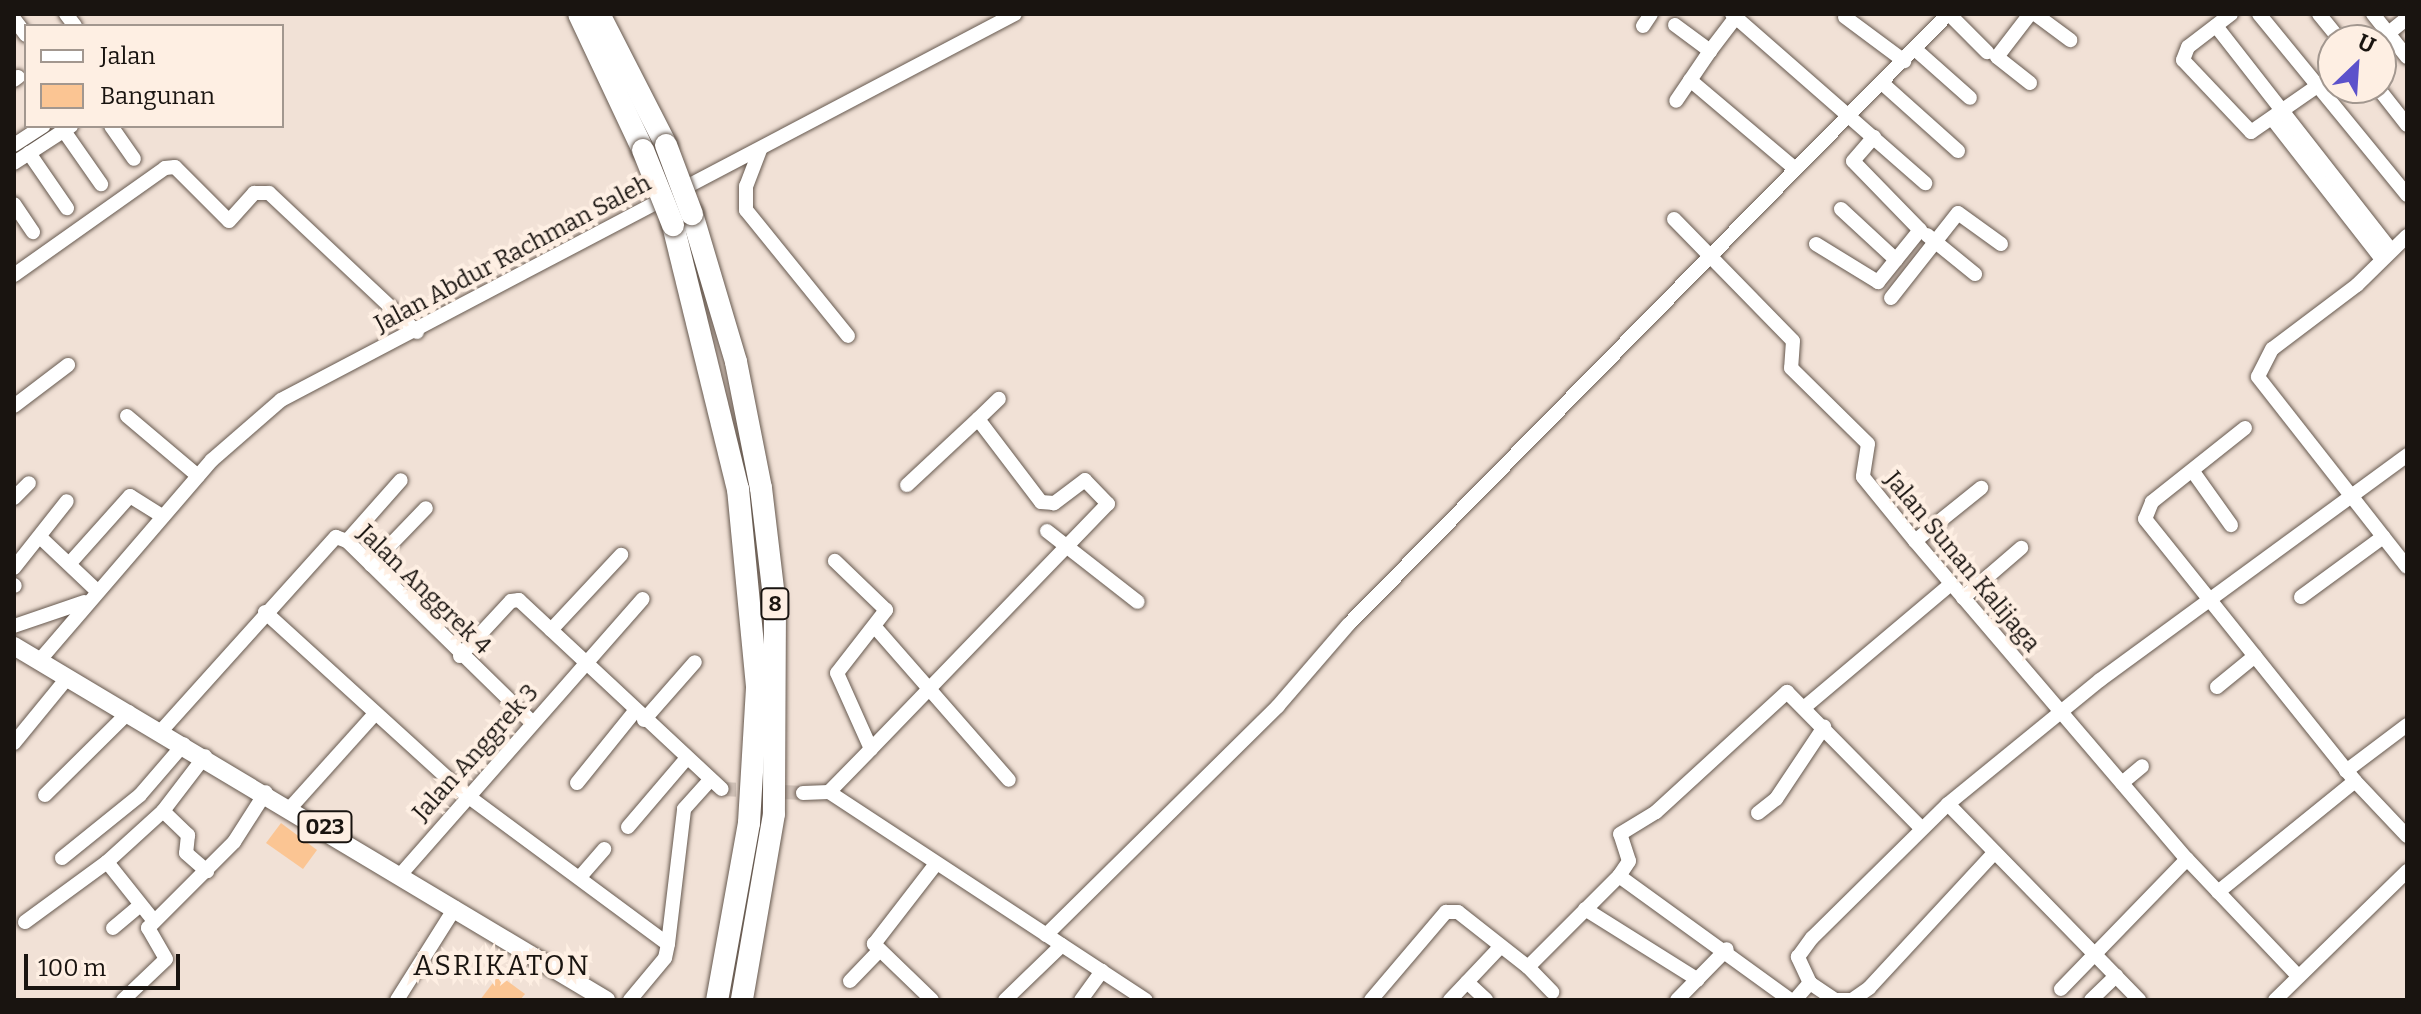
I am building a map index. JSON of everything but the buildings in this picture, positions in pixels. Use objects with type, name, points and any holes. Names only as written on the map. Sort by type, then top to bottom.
[{"type":"highway","name":"8","points":[[579,14],[643,150],[682,220],[736,362],[761,488],[775,606],[774,814],[742,1000]]},
{"type":"highway","name":"8","points":[[599,14],[666,145],[738,489],[757,688],[749,823],[717,1000]]},
{"type":"main road","name":"023","points":[[14,646],[266,792],[606,1000]]},
{"type":"street","name":"Jalan Abdur Rachman Saleh","points":[[39,661],[84,602],[198,476],[281,400],[417,332],[1015,14]]},
{"type":"street","points":[[1046,935],[1278,706],[1348,625],[1708,259],[1793,167],[1851,116],[1949,14],[1987,52]]},
{"type":"street","points":[[2030,83],[1997,57],[2032,14],[2070,40]]},
{"type":"street","points":[[2231,14],[2184,53],[2189,69],[2246,128],[2258,132],[2317,86],[2259,14]]},
{"type":"street","points":[[1676,101],[1734,16],[1925,183]]},
{"type":"street","points":[[1845,17],[1904,61]]},
{"type":"street","points":[[1675,25],[1710,51]]},
{"type":"street","points":[[2216,26],[2280,116],[2385,253]]},
{"type":"street","points":[[1916,50],[1970,98]]},
{"type":"street","points":[[1690,80],[1793,167]]},
{"type":"street","points":[[1882,83],[1958,151]]},
{"type":"street","points":[[2332,104],[2407,195]]},
{"type":"street","points":[[2391,104],[2407,125]]},
{"type":"street","points":[[14,145],[40,128]]},
{"type":"street","points":[[14,163],[68,128],[101,184]]},
{"type":"street","points":[[112,128],[134,159]]},
{"type":"street","points":[[1874,137],[1853,161],[1920,230],[1975,274]]},
{"type":"street","points":[[760,150],[746,186],[746,210],[848,336]]},
{"type":"street","points":[[29,153],[67,208]]},
{"type":"street","points":[[14,275],[165,168],[175,167],[229,221],[254,193],[269,193],[417,332]]},
{"type":"street","points":[[14,204],[33,232]]},
{"type":"street","points":[[1841,209],[1896,260]]},
{"type":"street","points":[[1891,298],[1934,241],[1961,213],[2001,244]]},
{"type":"street","points":[[1674,219],[1708,259]]},
{"type":"street","points":[[1816,244],[1869,281],[1884,278],[1920,230]]},
{"type":"street","points":[[2407,236],[2385,253],[2357,285],[2272,349],[2258,377],[2407,567]]},
{"type":"street","name":"Jalan Sunan Kalijaga","points":[[1708,259],[1793,341],[1791,368],[1868,444],[1863,477],[1915,541],[2187,859],[2298,976]]},
{"type":"street","points":[[14,406],[68,365]]},
{"type":"street","points":[[907,485],[999,399]]},
{"type":"street","points":[[127,416],[198,476]]},
{"type":"street","points":[[829,792],[1105,508],[1106,497],[1085,480],[1054,503],[1041,502],[978,419]]},
{"type":"street","points":[[2245,428],[2194,473],[2152,502],[2145,519],[2351,776],[2407,836]]},
{"type":"street","points":[[1993,854],[1869,988],[1852,1000],[1835,1000],[1810,983],[1798,957],[1921,828],[1948,804],[2059,712],[2407,455]]},
{"type":"street","points":[[2194,473],[2231,525]]},
{"type":"street","points":[[347,541],[401,480]]},
{"type":"street","points":[[14,498],[29,483]]},
{"type":"street","points":[[1915,541],[1981,488]]},
{"type":"street","points":[[70,563],[130,496],[162,516]]},
{"type":"street","points":[[14,568],[67,501]]},
{"type":"street","points":[[371,565],[426,508]]},
{"type":"street","points":[[1047,531],[1065,549],[1138,602]]},
{"type":"street","points":[[40,537],[96,590]]},
{"type":"street","points":[[2301,597],[2383,537]]},
{"type":"street","name":"Jalan Anggrek 4","points":[[162,730],[332,539],[347,541],[460,656],[531,721]]},
{"type":"street","points":[[1963,598],[2021,548]]},
{"type":"street","points":[[551,630],[621,555]]},
{"type":"street","points":[[835,561],[886,610],[837,673],[871,749]]},
{"type":"street","points":[[1806,706],[1951,584]]},
{"type":"street","points":[[460,656],[516,599],[716,785],[684,809],[665,958],[630,1000]]},
{"type":"street","name":"Jalan Anggrek 3","points":[[401,874],[465,794],[643,599]]},
{"type":"street","name":"Jalan Abdur Rachman Saleh","points":[[14,626],[84,602]]},
{"type":"street","points":[[265,612],[373,716],[465,794],[668,944]]},
{"type":"street","points":[[875,627],[1009,780]]},
{"type":"street","points":[[2217,687],[2255,656]]},
{"type":"street","points":[[577,783],[695,662]]},
{"type":"street","points":[[14,743],[68,677]]},
{"type":"street","points":[[1528,967],[1619,876],[1629,861],[1620,834],[1656,812],[1778,697],[1791,692],[1921,828]]},
{"type":"street","points":[[45,795],[129,712]]},
{"type":"street","points":[[291,807],[373,716]]},
{"type":"street","points":[[2218,892],[2407,725]]},
{"type":"street","points":[[1758,813],[1776,799],[1824,727]]},
{"type":"street","points":[[62,858],[140,795],[184,744]]},
{"type":"street","points":[[29,919],[107,862],[163,811],[205,756]]},
{"type":"street","points":[[628,827],[686,759]]},
{"type":"street","points":[[2122,783],[2142,766]]},
{"type":"street","points":[[123,1000],[166,959],[147,930],[207,871],[266,792]]},
{"type":"street","points":[[803,793],[829,792],[935,865],[1146,1000]]},
{"type":"street","points":[[1948,804],[1993,854],[2139,1000]]},
{"type":"street","points":[[163,811],[188,835],[186,853],[207,871]]},
{"type":"street","points":[[580,877],[604,849]]},
{"type":"street","points":[[2061,989],[2187,859]]},
{"type":"street","points":[[107,862],[154,921]]},
{"type":"street","points":[[932,1000],[878,952],[876,937],[935,865]]},
{"type":"street","points":[[2275,1000],[2407,871]]},
{"type":"street","points":[[1619,876],[1727,949],[1792,1000],[1810,983]]},
{"type":"street","points":[[113,928],[140,905]]},
{"type":"street","points":[[397,1000],[455,908]]},
{"type":"street","points":[[1585,909],[1698,980]]},
{"type":"street","points":[[1371,1000],[1446,912],[1458,912],[1528,967],[1552,992]]},
{"type":"street","points":[[1005,1000],[1062,945]]},
{"type":"street","points":[[1450,1000],[1501,946]]},
{"type":"street","points":[[1677,1000],[1727,949]]},
{"type":"street","points":[[850,981],[878,952]]},
{"type":"street","points":[[1081,1000],[1102,971]]},
{"type":"street","points":[[2091,1000],[2116,976]]},
{"type":"street","points":[[1467,982],[1486,1000]]},
{"type":"tunnel","points":[[722,789],[803,793]]},
{"type":"district","name":"ASRIKATON","points":[[502,966]]}]
